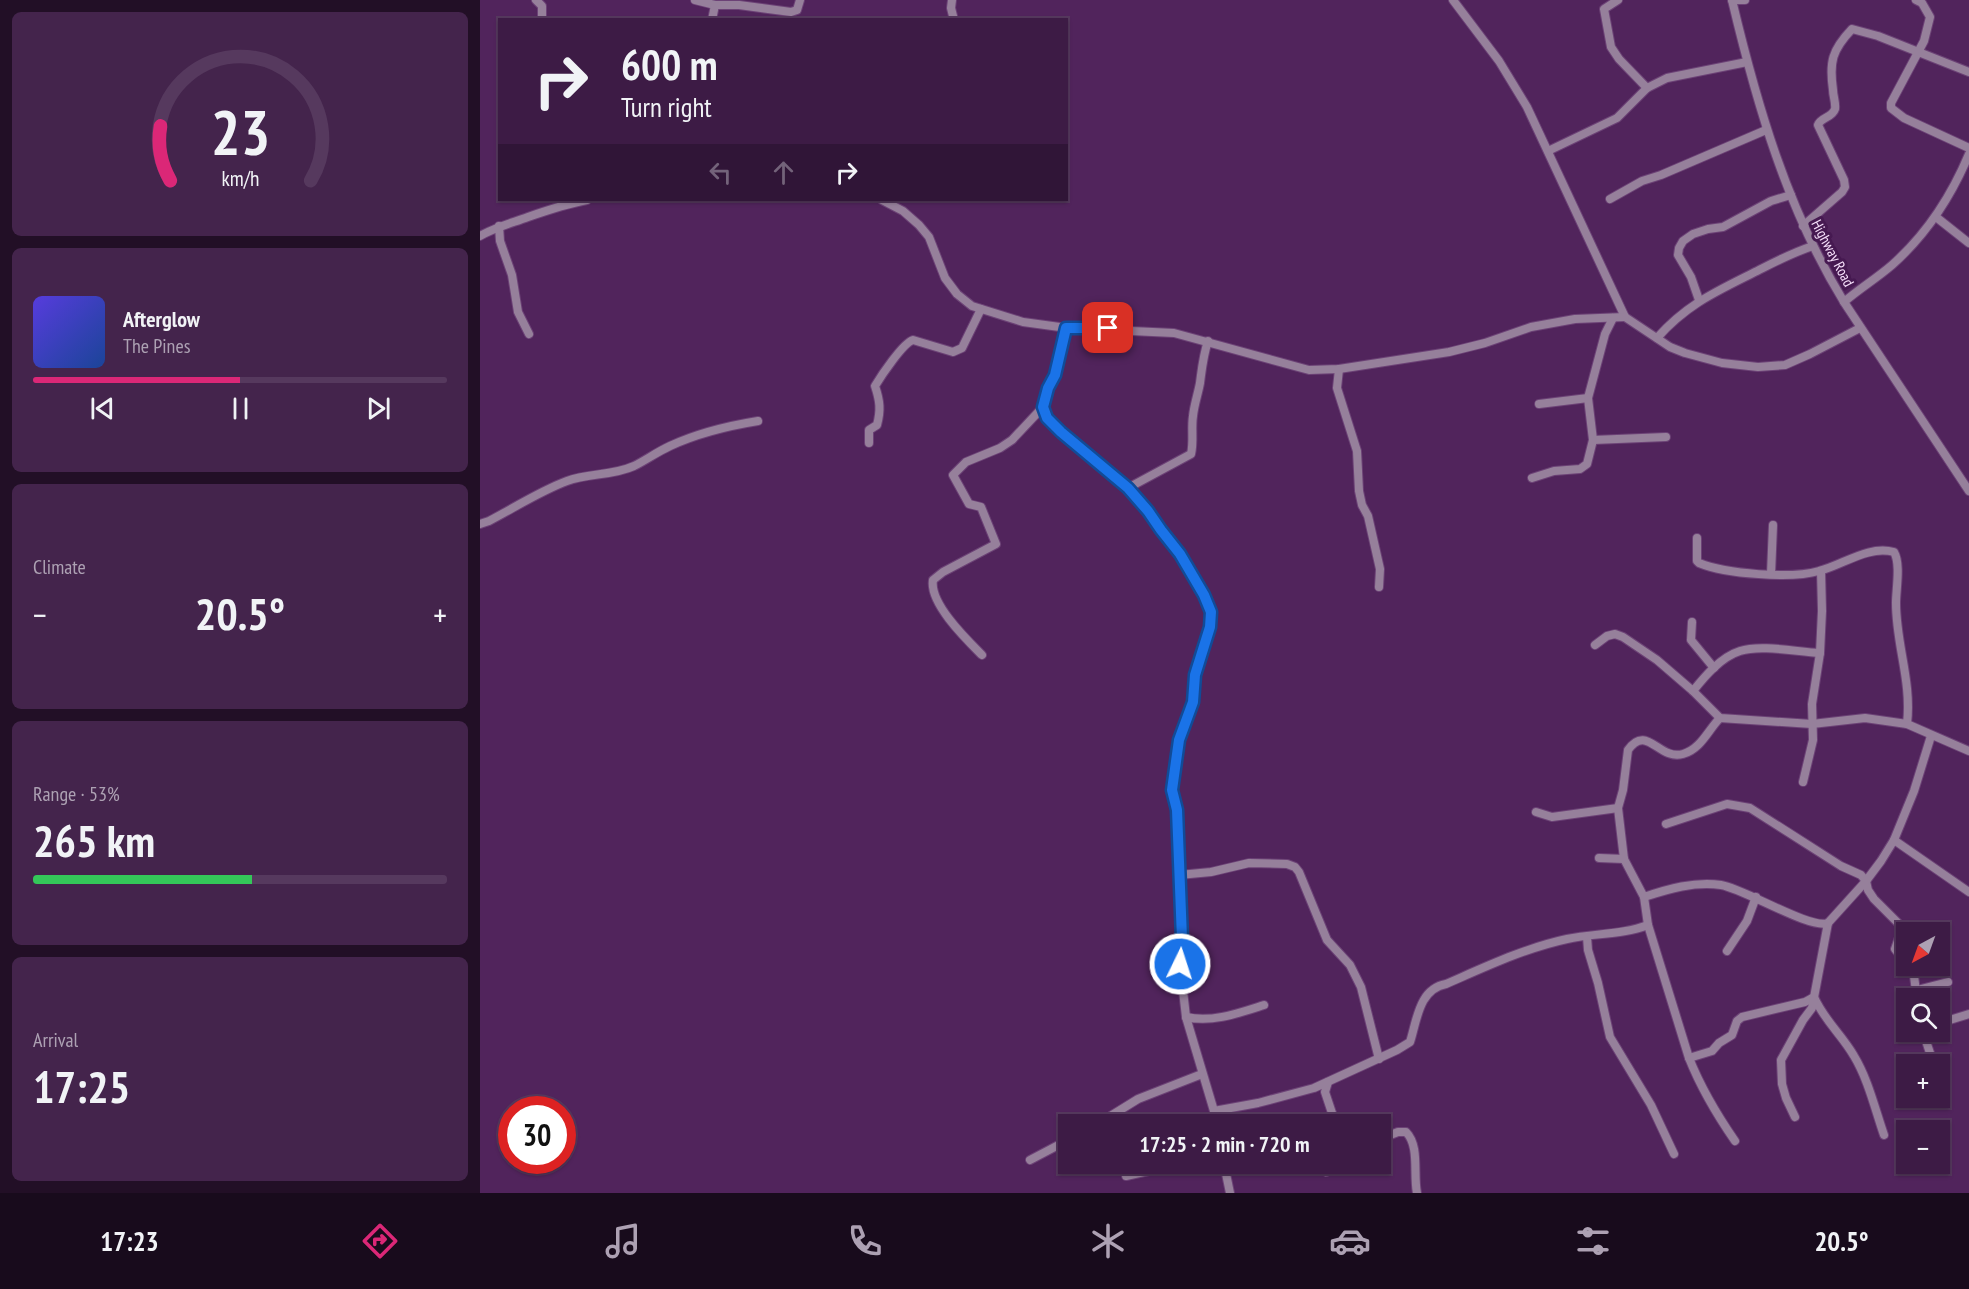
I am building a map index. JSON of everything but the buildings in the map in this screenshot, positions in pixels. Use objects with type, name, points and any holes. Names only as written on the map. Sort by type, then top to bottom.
[{"type":"street","points":[[536,0],[542,6],[542,18]]},
{"type":"street","points":[[695,0],[715,5],[739,5],[791,12],[797,10],[800,0]]},
{"type":"street","points":[[952,0],[954,18]]},
{"type":"street","points":[[1452,0],[1498,61],[1527,107],[1625,317],[1670,347],[1722,363],[1758,367],[1785,365],[1860,328]]},
{"type":"street","points":[[1618,0],[1604,9],[1611,47],[1619,59],[1647,88]]},
{"type":"street","points":[[1732,0],[1745,0]]},
{"type":"street","name":"Highway Road","points":[[1732,0],[1766,130],[1803,226],[1860,328],[1969,491]]},
{"type":"street","points":[[1916,0],[1922,3],[1930,17],[1924,41],[1891,103],[1891,108],[1904,118],[1969,148]]},
{"type":"street","points":[[712,18],[715,5]]},
{"type":"street","points":[[1803,226],[1845,187],[1844,180],[1818,125],[1820,121],[1833,113],[1836,107],[1830,68],[1834,52],[1849,32],[1856,28],[1969,72]]},
{"type":"street","points":[[1548,151],[1617,118],[1647,88],[1667,78],[1747,62]]},
{"type":"street","points":[[1610,199],[1642,181],[1660,176],[1766,130]]},
{"type":"street","points":[[1844,302],[1892,264],[1936,217],[1958,182],[1969,154]]},
{"type":"street","points":[[1699,300],[1691,277],[1678,255],[1683,241],[1693,234],[1723,227],[1771,201],[1791,195]]},
{"type":"street","points":[[480,236],[499,225],[561,205],[582,201]]},
{"type":"street","points":[[888,201],[903,211],[929,237],[945,278],[957,294],[972,306],[1023,322],[1066,328],[1174,333],[1309,370],[1339,369],[1449,352],[1485,343],[1531,327],[1564,321],[1625,317]]},
{"type":"street","points":[[1936,217],[1969,243]]},
{"type":"street","points":[[499,225],[500,241],[512,275],[518,312],[529,334]]},
{"type":"street","points":[[1657,338],[1667,326],[1699,300],[1790,254],[1813,246]]},
{"type":"street","points":[[869,442],[869,430],[877,425],[881,403],[876,386],[900,349],[906,342],[913,340],[953,352],[959,351],[981,309]]},
{"type":"street","points":[[1532,478],[1554,471],[1580,469],[1587,464],[1593,440],[1588,398],[1605,334],[1613,318]]},
{"type":"street","points":[[982,655],[957,629],[932,585],[933,580],[943,572],[996,544],[981,507],[969,504],[953,475],[966,462],[1000,448],[1012,440],[1043,407],[1048,388],[1055,375],[1066,328]]},
{"type":"street","points":[[1128,488],[1191,454],[1193,415],[1202,359],[1208,341]]},
{"type":"street","points":[[1339,369],[1337,388],[1357,451],[1359,491],[1362,505],[1368,516],[1380,569],[1379,587]]},
{"type":"street","points":[[1539,404],[1588,398]]},
{"type":"street","points":[[1043,407],[1047,418],[1061,432],[1128,488],[1148,511],[1180,554],[1204,595],[1211,612],[1210,627],[1195,675],[1193,702],[1179,740],[1172,790],[1177,810],[1182,939],[1180,964],[1186,1017],[1214,1114]]},
{"type":"street","points":[[480,524],[565,481],[583,476],[612,473],[635,465],[671,445],[723,426],[758,421]]},
{"type":"street","points":[[1593,440],[1666,437]]},
{"type":"street","points":[[1772,574],[1773,525]]},
{"type":"street","points":[[1697,538],[1697,561],[1702,565],[1752,574],[1795,576],[1843,564],[1861,554],[1883,550],[1894,552],[1897,564],[1897,615],[1908,681],[1907,724]]},
{"type":"street","points":[[1803,782],[1813,740],[1812,704],[1820,653],[1822,611],[1821,571]]},
{"type":"street","points":[[1692,622],[1691,640],[1714,668]]},
{"type":"street","points":[[1595,645],[1607,636],[1616,634],[1657,660],[1720,717],[1812,724],[1865,718],[1907,724],[1969,751]]},
{"type":"street","points":[[1693,691],[1714,668],[1739,651],[1760,649],[1820,653]]},
{"type":"street","points":[[1720,717],[1701,742],[1682,754],[1664,753],[1645,740],[1638,740],[1632,745],[1628,750],[1623,790],[1618,808],[1624,859],[1644,897],[1648,925],[1689,1058],[1696,1077],[1735,1141]]},
{"type":"street","points":[[1795,1117],[1782,1084],[1781,1060],[1812,1008],[1828,923],[1866,881],[1894,840],[1914,791],[1931,736]]},
{"type":"street","points":[[1666,824],[1727,804],[1750,808],[1841,866],[1861,875],[1874,899],[1897,922]]},
{"type":"street","points":[[1536,812],[1552,817],[1618,808]]},
{"type":"street","points":[[1894,840],[1969,892]]},
{"type":"street","points":[[1599,858],[1624,859]]},
{"type":"street","points":[[1179,875],[1211,872],[1249,863],[1287,864],[1295,867],[1327,940],[1350,965],[1361,987],[1379,1059]]},
{"type":"street","points":[[1644,897],[1675,886],[1720,885],[1756,897],[1815,924],[1828,923]]},
{"type":"street","points":[[1726,951],[1747,921],[1756,897]]},
{"type":"street","points":[[1214,1111],[1258,1103],[1314,1088],[1379,1059],[1410,1042],[1416,1015],[1426,995],[1437,986],[1502,959],[1567,939],[1633,931],[1648,925]]},
{"type":"street","points":[[1587,937],[1588,950],[1610,1037],[1651,1104],[1674,1154]]},
{"type":"street","points":[[1934,988],[1948,982]]},
{"type":"street","points":[[1689,1058],[1712,1051],[1719,1043],[1732,1035],[1737,1021],[1742,1017],[1804,1002],[1814,997]]},
{"type":"street","points":[[1814,997],[1836,1033],[1854,1056],[1884,1135]]},
{"type":"street","points":[[1186,1017],[1209,1020],[1264,1005]]},
{"type":"street","points":[[1950,1020],[1969,1014]]},
{"type":"street","points":[[1114,1114],[1138,1099],[1202,1074]]},
{"type":"street","points":[[1328,1082],[1325,1092],[1332,1114]]},
{"type":"street","points":[[1314,1088],[1325,1092]]},
{"type":"street","points":[[1391,1135],[1406,1132],[1411,1137],[1415,1156],[1414,1180],[1417,1193]]},
{"type":"street","points":[[1030,1160],[1058,1145]]},
{"type":"street","points":[[1126,1176],[1135,1174]]},
{"type":"street","points":[[1226,1174],[1230,1193]]},
{"type":"route","points":[[1108,328],[1066,328],[1055,375],[1048,388],[1043,407],[1047,418],[1061,432],[1104,466],[1148,511],[1180,554],[1204,595],[1211,612],[1210,627],[1195,675],[1193,702],[1179,740],[1174,766],[1172,790],[1177,810],[1182,908],[1180,964]]}]
